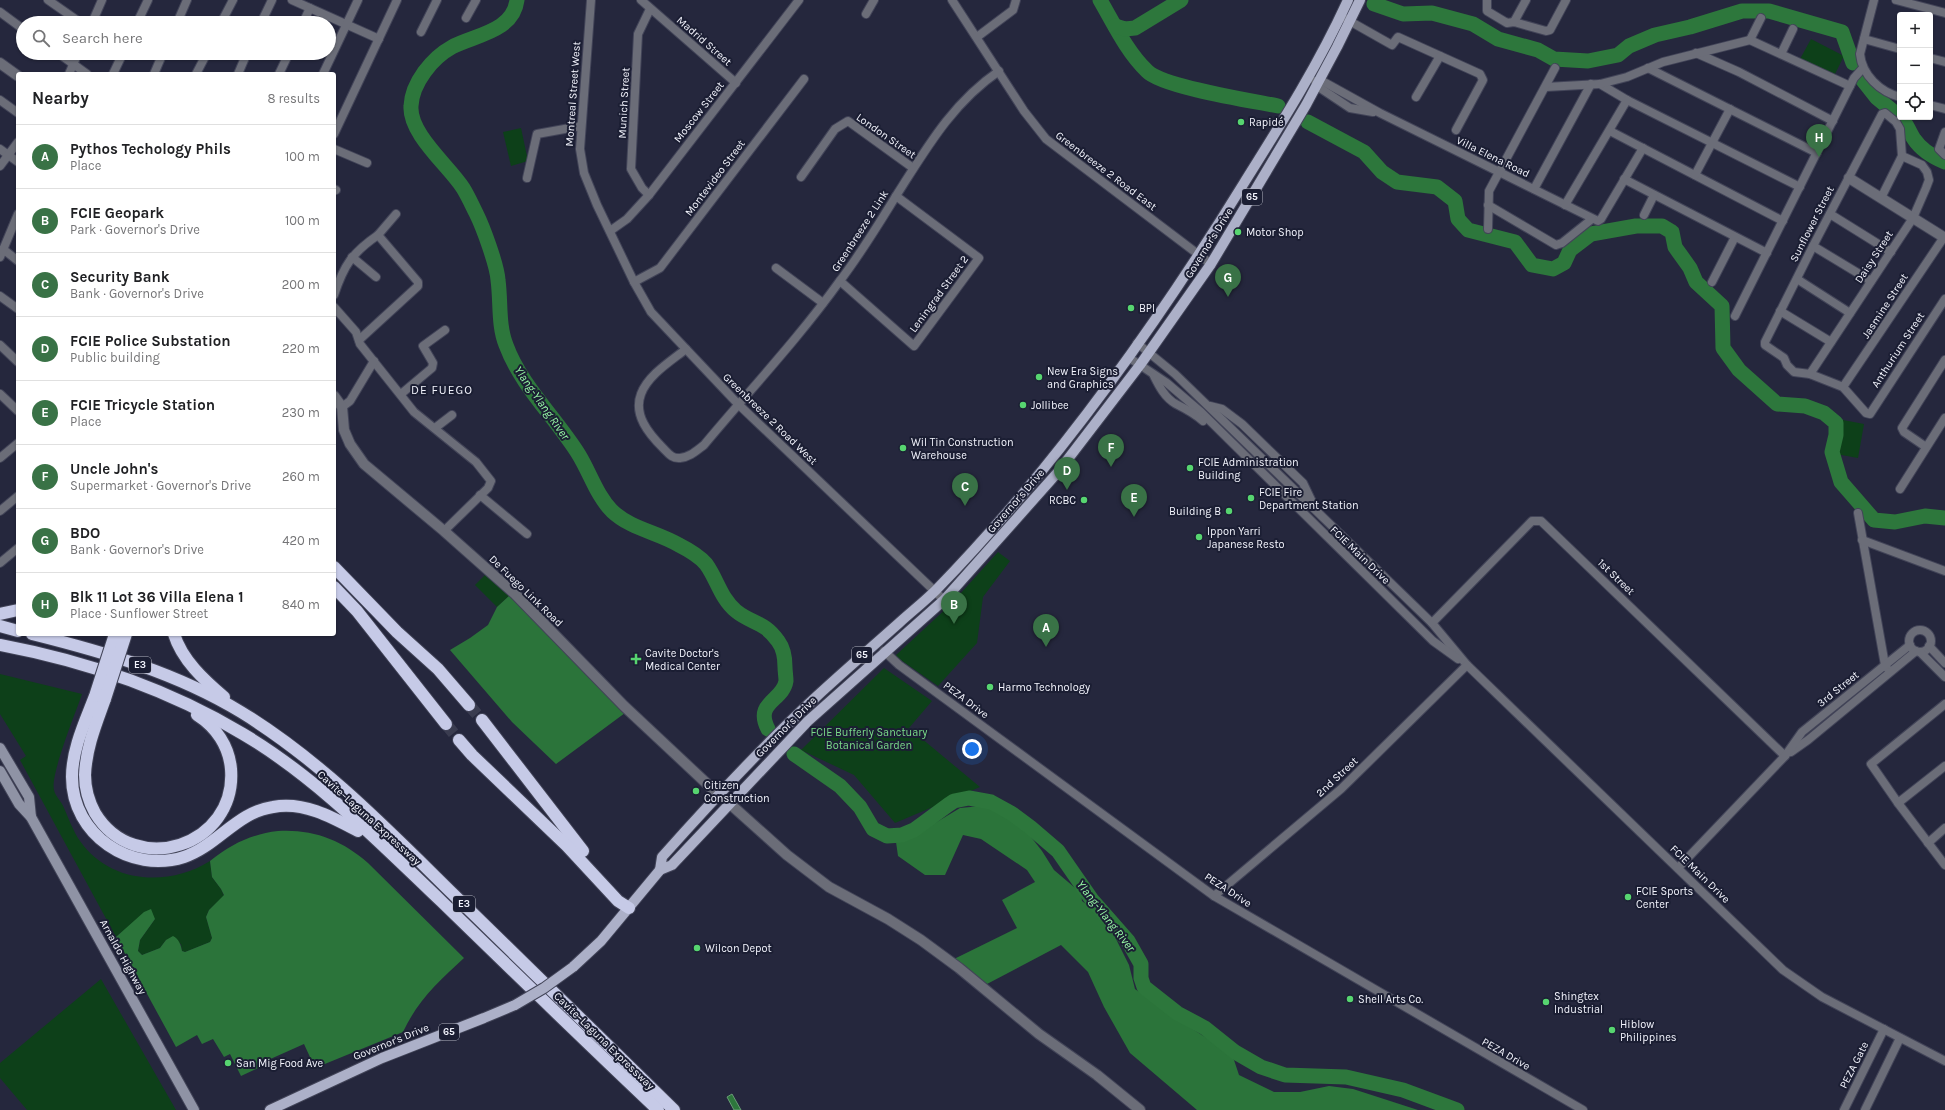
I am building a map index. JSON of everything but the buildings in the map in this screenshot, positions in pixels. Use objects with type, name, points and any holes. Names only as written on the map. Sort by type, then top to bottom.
[{"type":"highway","points":[[336,569],[397,632],[438,669],[469,705]]},
{"type":"highway","points":[[336,589],[357,611],[446,724]]},
{"type":"highway","points":[[0,614],[16,610]]},
{"type":"highway","points":[[1,627],[16,631]]},
{"type":"highway","name":"Cavite–Laguna Expressway","points":[[39,636],[130,661],[207,693],[242,712],[314,763],[349,794],[674,1110]]},
{"type":"highway","points":[[115,636],[89,745],[86,765],[86,784],[93,809],[109,830],[126,842],[147,848],[172,848],[196,838],[217,819],[228,797],[231,781],[230,766],[224,744],[210,725],[159,690]]},
{"type":"highway","points":[[125,636],[100,697],[76,749],[72,769],[73,788],[78,806],[87,824],[99,838],[114,850],[132,857],[149,861],[176,859],[202,848],[232,825],[252,813],[263,808],[284,806],[307,808],[318,812],[340,821],[379,842]]},
{"type":"highway","points":[[175,636],[182,651],[195,668],[217,692],[242,712]]},
{"type":"highway","name":"Cavite–Laguna Expressway","points":[[0,645],[50,655],[127,678],[159,690],[202,710],[244,734],[276,756],[305,778],[379,842],[658,1110]]},
{"type":"highway","points":[[482,720],[573,841],[623,896],[629,908]]},
{"type":"highway","points":[[459,740],[472,755],[567,846],[618,901],[629,908]]},
{"type":"main road","name":"Governor's Drive","points":[[270,1110],[375,1060],[478,1021],[515,1005],[544,988],[573,967],[601,941],[660,870],[672,865],[800,729],[884,651],[944,600],[1040,494],[1137,369],[1211,264],[1306,106],[1346,18],[1348,0]]},
{"type":"main road","name":"Governor's Drive","points":[[660,870],[662,857],[719,795],[791,720],[935,592],[1000,519],[1060,448],[1125,361],[1199,255],[1282,122],[1308,77],[1346,18],[1360,0]]},
{"type":"main road","points":[[1125,361],[1137,369]]},
{"type":"main road","name":"Arnaldo Highway","points":[[0,748],[29,797],[31,816]]},
{"type":"main road","name":"Arnaldo Highway","points":[[0,771],[19,804],[31,816],[194,1110]]},
{"type":"street","points":[[48,0],[71,16]]},
{"type":"street","points":[[95,16],[102,0]]},
{"type":"street","points":[[140,16],[148,0]]},
{"type":"street","points":[[180,16],[187,0]]},
{"type":"street","points":[[225,16],[233,0]]},
{"type":"street","points":[[264,16],[272,0]]},
{"type":"street","points":[[292,0],[328,16]]},
{"type":"street","points":[[336,46],[358,0]]},
{"type":"street","points":[[336,130],[397,0]]},
{"type":"street","points":[[421,32],[437,0]]},
{"type":"street","points":[[466,18],[476,0]]},
{"type":"street","name":"Montreal Street West","points":[[591,0],[580,149],[584,173],[610,231]]},
{"type":"street","name":"Madrid Street","points":[[641,0],[736,83]]},
{"type":"street","name":"Moscow Street","points":[[610,231],[627,219],[649,195],[799,0]]},
{"type":"street","points":[[866,14],[874,0]]},
{"type":"street","name":"Greenbreeze 2 Road East","points":[[952,0],[1024,111],[1046,139],[1211,264]]},
{"type":"street","points":[[977,37],[1012,10],[1016,0]]},
{"type":"street","points":[[1487,0],[1487,11],[1507,23],[1514,22],[1548,31],[1566,0]]},
{"type":"street","points":[[1514,22],[1526,0]]},
{"type":"street","points":[[1735,316],[1850,86],[1859,72],[1860,54],[1874,0]]},
{"type":"street","points":[[1896,0],[1945,13]]},
{"type":"street","points":[[306,16],[310,8]]},
{"type":"street","name":"Munich Street","points":[[649,195],[642,188],[631,169],[638,34],[650,9]]},
{"type":"street","points":[[0,12],[16,24]]},
{"type":"street","points":[[1346,18],[1392,45],[1398,37],[1482,77],[1483,80],[1456,130]]},
{"type":"street","points":[[1750,40],[1761,18]]},
{"type":"street","points":[[336,20],[379,39]]},
{"type":"street","points":[[1782,54],[1793,29]]},
{"type":"street","points":[[1864,39],[1897,48]]},
{"type":"street","points":[[1546,87],[1596,84],[1627,77],[1648,68],[1696,53],[1750,40],[1850,86]]},
{"type":"street","points":[[1696,53],[1739,72],[1833,121]]},
{"type":"street","points":[[1416,97],[1440,56]]},
{"type":"street","points":[[1933,59],[1945,62]]},
{"type":"street","points":[[68,60],[84,72]]},
{"type":"street","points":[[70,72],[75,60]]},
{"type":"street","points":[[114,72],[120,60]]},
{"type":"street","points":[[155,72],[160,60]]},
{"type":"street","points":[[197,72],[203,60]]},
{"type":"street","points":[[239,72],[244,60]]},
{"type":"street","points":[[280,72],[286,60]]},
{"type":"street","points":[[324,72],[329,60]]},
{"type":"street","points":[[0,63],[16,75]]},
{"type":"street","points":[[1488,229],[1489,191],[1555,68]]},
{"type":"street","points":[[1648,68],[1817,153]]},
{"type":"street","points":[[0,71],[16,82]]},
{"type":"street","name":"Greenbreeze 2 Link","points":[[738,404],[840,281],[937,132],[960,104],[981,84],[999,71]]},
{"type":"street","points":[[1859,72],[1880,88],[1897,96]]},
{"type":"street","name":"Villa Elena Road","points":[[1308,77],[1318,82],[1320,88],[1350,108],[1380,114],[1595,220]]},
{"type":"street","name":"Montevideo Street","points":[[634,282],[660,268],[804,79]]},
{"type":"street","points":[[1596,84],[1800,187]]},
{"type":"street","points":[[1534,189],[1596,84]]},
{"type":"street","points":[[0,100],[16,112]]},
{"type":"street","points":[[1565,205],[1627,100]]},
{"type":"street","points":[[1933,106],[1945,110]]},
{"type":"street","points":[[1695,175],[1730,109]]},
{"type":"street","name":"Sunflower Street","points":[[1810,374],[1794,372],[1787,365],[1784,358],[1765,345],[1765,342],[1882,114],[1888,114],[1900,129],[1902,156]]},
{"type":"street","name":"London Street","points":[[801,177],[835,129],[848,121],[913,168]]},
{"type":"street","points":[[527,178],[537,134],[581,126]]},
{"type":"street","points":[[1610,131],[1783,221]]},
{"type":"street","points":[[1942,152],[1945,132]]},
{"type":"street","points":[[0,166],[16,145]]},
{"type":"street","points":[[1488,206],[1556,245],[1562,243],[1595,220],[1601,219],[1643,148]]},
{"type":"street","points":[[0,150],[16,161]]},
{"type":"street","points":[[336,150],[367,163]]},
{"type":"street","points":[[1881,198],[1902,156]]},
{"type":"street","name":"Daisy Street","points":[[1810,374],[1913,218],[1926,188],[1929,180],[1928,172],[1922,165],[1902,156]]},
{"type":"street","points":[[1849,178],[1944,237]]},
{"type":"street","points":[[1624,179],[1767,254]]},
{"type":"street","points":[[1644,215],[1654,195]]},
{"type":"street","name":"Leningrad Street 2","points":[[840,281],[914,346],[979,258],[896,196]]},
{"type":"street","points":[[337,277],[352,257],[378,235],[396,214]]},
{"type":"street","points":[[1830,214],[1890,252]]},
{"type":"street","points":[[16,219],[2,253],[16,260]]},
{"type":"street","name":"Greenbreeze 2 Road West","points":[[610,231],[634,282],[651,312],[738,404],[944,600]]},
{"type":"street","points":[[359,340],[418,286],[418,282],[378,235]]},
{"type":"street","points":[[1712,282],[1734,237]]},
{"type":"street","name":"Jasmine Street","points":[[1844,387],[1944,237]]},
{"type":"street","points":[[1813,246],[1871,281]]},
{"type":"street","points":[[352,257],[376,277]]},
{"type":"street","points":[[776,268],[823,303]]},
{"type":"street","points":[[1797,279],[1850,313]]},
{"type":"street","points":[[0,296],[16,308]]},
{"type":"street","name":"Anthurium Street","points":[[1844,387],[1866,413],[1870,414],[1945,299]]},
{"type":"street","points":[[336,309],[356,332],[359,340],[374,361],[414,412],[476,462],[491,481],[488,488],[444,531]]},
{"type":"street","points":[[1780,311],[1831,342]]},
{"type":"street","points":[[401,394],[432,368],[433,363],[423,346],[445,330]]},
{"type":"street","name":"FCIE Main Drive","points":[[1137,343],[1163,362],[1207,405],[1222,409],[1235,418],[1303,483],[1316,511],[1432,623],[1467,665],[1791,977],[1822,997],[1945,1060]]},
{"type":"street","points":[[0,345],[16,360]]},
{"type":"street","points":[[686,349],[659,370],[646,385],[640,395],[639,409],[644,424],[650,434],[671,456],[679,458],[690,456],[704,445],[738,404]]},
{"type":"street","points":[[1926,447],[1904,432],[1902,428],[1945,360]]},
{"type":"street","points":[[336,398],[342,406],[350,400],[374,361]]},
{"type":"street","name":"FCIE Main Drive","points":[[1137,369],[1154,375],[1161,390],[1174,403],[1197,416],[1218,436],[1227,438],[1433,641],[1467,665]]},
{"type":"street","points":[[1810,374],[1844,387]]},
{"type":"street","points":[[0,394],[16,409]]},
{"type":"street","name":"De Fuego Link Road","points":[[342,406],[344,430],[350,444],[364,464],[444,531],[515,594],[624,706],[719,795]]},
{"type":"street","points":[[435,428],[452,415]]},
{"type":"street","points":[[1900,488],[1945,418]]},
{"type":"street","points":[[2,454],[16,444]]},
{"type":"street","points":[[480,495],[528,534]]},
{"type":"street","points":[[0,511],[16,498]]},
{"type":"street","points":[[1858,514],[1887,668]]},
{"type":"street","name":"1st Street","points":[[1432,623],[1532,521],[1541,521],[1785,756]]},
{"type":"street","points":[[1862,540],[1945,572]]},
{"type":"street","points":[[0,563],[16,550]]},
{"type":"street","points":[[1915,649],[1924,651],[1929,646],[1930,636],[1925,631],[1918,630],[1910,637],[1915,649],[1945,677]]},
{"type":"street","points":[[1929,646],[1944,661]]},
{"type":"street","name":"3rd Street","points":[[1678,868],[1785,756],[1808,740],[1887,668],[1915,649]]},
{"type":"street","name":"PEZA Drive","points":[[884,651],[899,665],[989,732],[1214,896],[1583,1110]]},
{"type":"street","name":"2nd Street","points":[[1214,896],[1346,785],[1467,665]]},
{"type":"street","points":[[1945,704],[1871,764],[1898,803],[1945,864]]},
{"type":"street","points":[[1898,803],[1945,766]]},
{"type":"street","points":[[729,803],[787,855],[829,887],[888,919],[921,940],[959,968],[1039,1034],[1097,1075],[1140,1110]]},
{"type":"street","points":[[1928,842],[1945,828]]},
{"type":"street","name":"PEZA Gate","points":[[1844,1110],[1884,1029]]},
{"type":"street","points":[[1865,1110],[1900,1038]]},
{"type":"green space","points":[[1811,39],[1844,56],[1834,76],[1800,59]]},
{"type":"green space","points":[[521,128],[528,161],[511,166],[503,132]]},
{"type":"green space","points":[[1843,420],[1864,424],[1858,458],[1836,454]]},
{"type":"green space","points":[[998,552],[1010,561],[983,597],[977,643],[938,686],[895,656],[950,605]]},
{"type":"green space","points":[[488,572],[510,595],[497,607],[475,585]]},
{"type":"green space","name":"FCIE Bufferly Sanctuary Botanical Garden","points":[[884,668],[932,701],[909,728],[980,787],[895,823],[854,775],[801,750]]},
{"type":"green space","points":[[0,674],[82,694],[69,728],[54,782],[54,790],[75,833],[93,855],[107,866],[124,873],[141,877],[177,875],[210,861],[212,877],[221,889],[224,896],[209,910],[206,917],[212,938],[210,942],[185,952],[182,951],[181,944],[166,940],[160,948],[142,955],[138,951],[140,940],[155,919],[120,933],[116,937],[20,760],[26,756],[0,714]]},
{"type":"green space","points":[[101,979],[176,1110],[27,1110],[0,1078],[0,1063]]},
{"type":"shaded area","points":[[510,595],[625,713],[556,764],[512,722],[450,650],[488,625],[497,607]]},
{"type":"shaded area","points":[[981,806],[1011,816],[1020,823],[1042,851],[1054,870],[1081,893],[1082,901],[1106,919],[1129,965],[1135,989],[1175,1018],[1224,1049],[1234,1060],[1239,1075],[1274,1092],[1300,1092],[1329,1086],[1353,1089],[1418,1110],[1197,1110],[1130,1053],[1104,1007],[1088,972],[1061,945],[987,984],[954,959],[1017,928],[1002,900],[1035,882],[1027,870],[981,839],[963,835],[945,875],[925,875],[898,856],[896,842],[917,834],[960,808]]},
{"type":"shaded area","points":[[278,831],[315,834],[337,842],[348,848],[368,863],[464,958],[422,1001],[415,1010],[403,1032],[315,1068],[304,1044],[257,1065],[258,1068],[241,1076],[230,1054],[224,1057],[213,1039],[202,1044],[197,1035],[176,1047],[116,937],[144,912],[151,909],[155,919],[140,940],[138,951],[142,955],[160,948],[166,940],[173,936],[179,942],[182,951],[185,952],[210,942],[212,938],[206,917],[209,910],[224,895],[212,877],[210,861],[234,845],[251,837]]},
{"type":"shaded area","points":[[732,1094],[741,1110],[734,1110],[727,1097]]},
{"type":"waterway","name":"Ylang-Ylang River","points":[[517,0],[514,11],[500,26],[452,47],[431,64],[419,80],[412,97],[412,117],[416,128],[423,138],[463,188],[482,227],[497,273],[503,337],[512,360],[530,388],[570,441],[602,498],[612,511],[627,522],[671,541],[700,559],[710,570],[723,595],[731,606],[742,615],[763,626],[780,644],[784,656],[786,681],[784,688],[771,702],[764,713],[768,729]]},
{"type":"waterway","points":[[1100,0],[1133,55],[1147,71],[1156,77],[1170,83],[1209,93],[1278,106]]},
{"type":"waterway","points":[[1115,26],[1125,29],[1135,28],[1181,0]]},
{"type":"waterway","points":[[1374,4],[1403,14],[1432,13],[1473,24],[1498,39],[1538,50],[1554,59],[1588,61],[1618,55],[1629,46],[1655,35],[1690,27],[1742,11],[1769,11],[1842,32],[1853,63]]},
{"type":"waterway","points":[[1862,79],[1877,98],[1897,115]]},
{"type":"waterway","points":[[1902,120],[1914,139],[1924,150],[1932,156],[1945,162]]},
{"type":"waterway","points":[[1308,122],[1364,152],[1382,172],[1397,182],[1437,187],[1455,201],[1458,219],[1468,230],[1515,242],[1532,265],[1553,269],[1564,263],[1570,250],[1591,234],[1636,226],[1662,226],[1672,232],[1675,247],[1690,268],[1696,282],[1722,306],[1723,348],[1739,370],[1777,404],[1805,406],[1824,413],[1836,423],[1836,435],[1832,452],[1841,482],[1874,520],[1895,522],[1925,516],[1945,518]]},
{"type":"waterway","name":"Ylang-Ylang River","points":[[794,754],[840,786],[860,807],[873,829],[887,836],[902,835],[914,830],[954,801],[969,798],[991,802],[1011,813],[1058,851],[1092,900],[1128,941],[1141,964],[1141,978],[1144,987],[1177,1013],[1205,1028],[1235,1052],[1261,1067],[1285,1075],[1346,1077],[1403,1090],[1457,1110]]},
{"type":"tunnel","points":[[469,705],[482,720]]},
{"type":"tunnel","points":[[446,724],[459,740]]},
{"type":"place","name":"Rapidé","points":[[1241,122]]},
{"type":"place","name":"Blk 11 Lot 36 Villa Elena 1","points":[[1819,157]]},
{"type":"place","name":"Motor Shop","points":[[1238,232]]},
{"type":"place","name":"BDO","points":[[1228,297]]},
{"type":"place","name":"BPI","points":[[1131,308]]},
{"type":"place","name":"New Era Signs and Graphics","points":[[1039,377]]},
{"type":"place","name":"Jollibee","points":[[1023,405]]},
{"type":"place","name":"Wil Tin Construction Warehouse","points":[[903,448]]},
{"type":"place","name":"Uncle John's","points":[[1111,467]]},
{"type":"place","name":"FCIE Administration Building","points":[[1190,468]]},
{"type":"place","name":"FCIE Police Substation","points":[[1067,490]]},
{"type":"place","name":"FCIE Fire Department Station","points":[[1251,498]]},
{"type":"place","name":"RCBC","points":[[1084,500]]},
{"type":"place","name":"Security Bank","points":[[965,506]]},
{"type":"place","name":"Building B","points":[[1229,511]]},
{"type":"place","name":"FCIE Tricycle Station","points":[[1134,517]]},
{"type":"place","name":"Ippon Yarri Japanese Resto","points":[[1199,537]]},
{"type":"place","name":"FCIE Geopark","points":[[954,624]]},
{"type":"place","name":"Pythos Techology Phils","points":[[1046,647]]},
{"type":"place","name":"Cavite Doctor's Medical Center","points":[[636,659]]},
{"type":"place","name":"Harmo Technology","points":[[990,687]]},
{"type":"place","name":"Citizen Construction","points":[[696,791]]},
{"type":"place","name":"FCIE Sports Center","points":[[1628,897]]},
{"type":"place","name":"Wilcon Depot","points":[[697,948]]},
{"type":"place","name":"Shell Arts Co.","points":[[1350,999]]},
{"type":"place","name":"Shingtex Industrial","points":[[1546,1002]]},
{"type":"place","name":"Hiblow Philippines","points":[[1612,1030]]},
{"type":"place","name":"San Mig Food Ave","points":[[228,1063]]},
{"type":"district","name":"DE FUEGO","points":[[442,390]]}]
